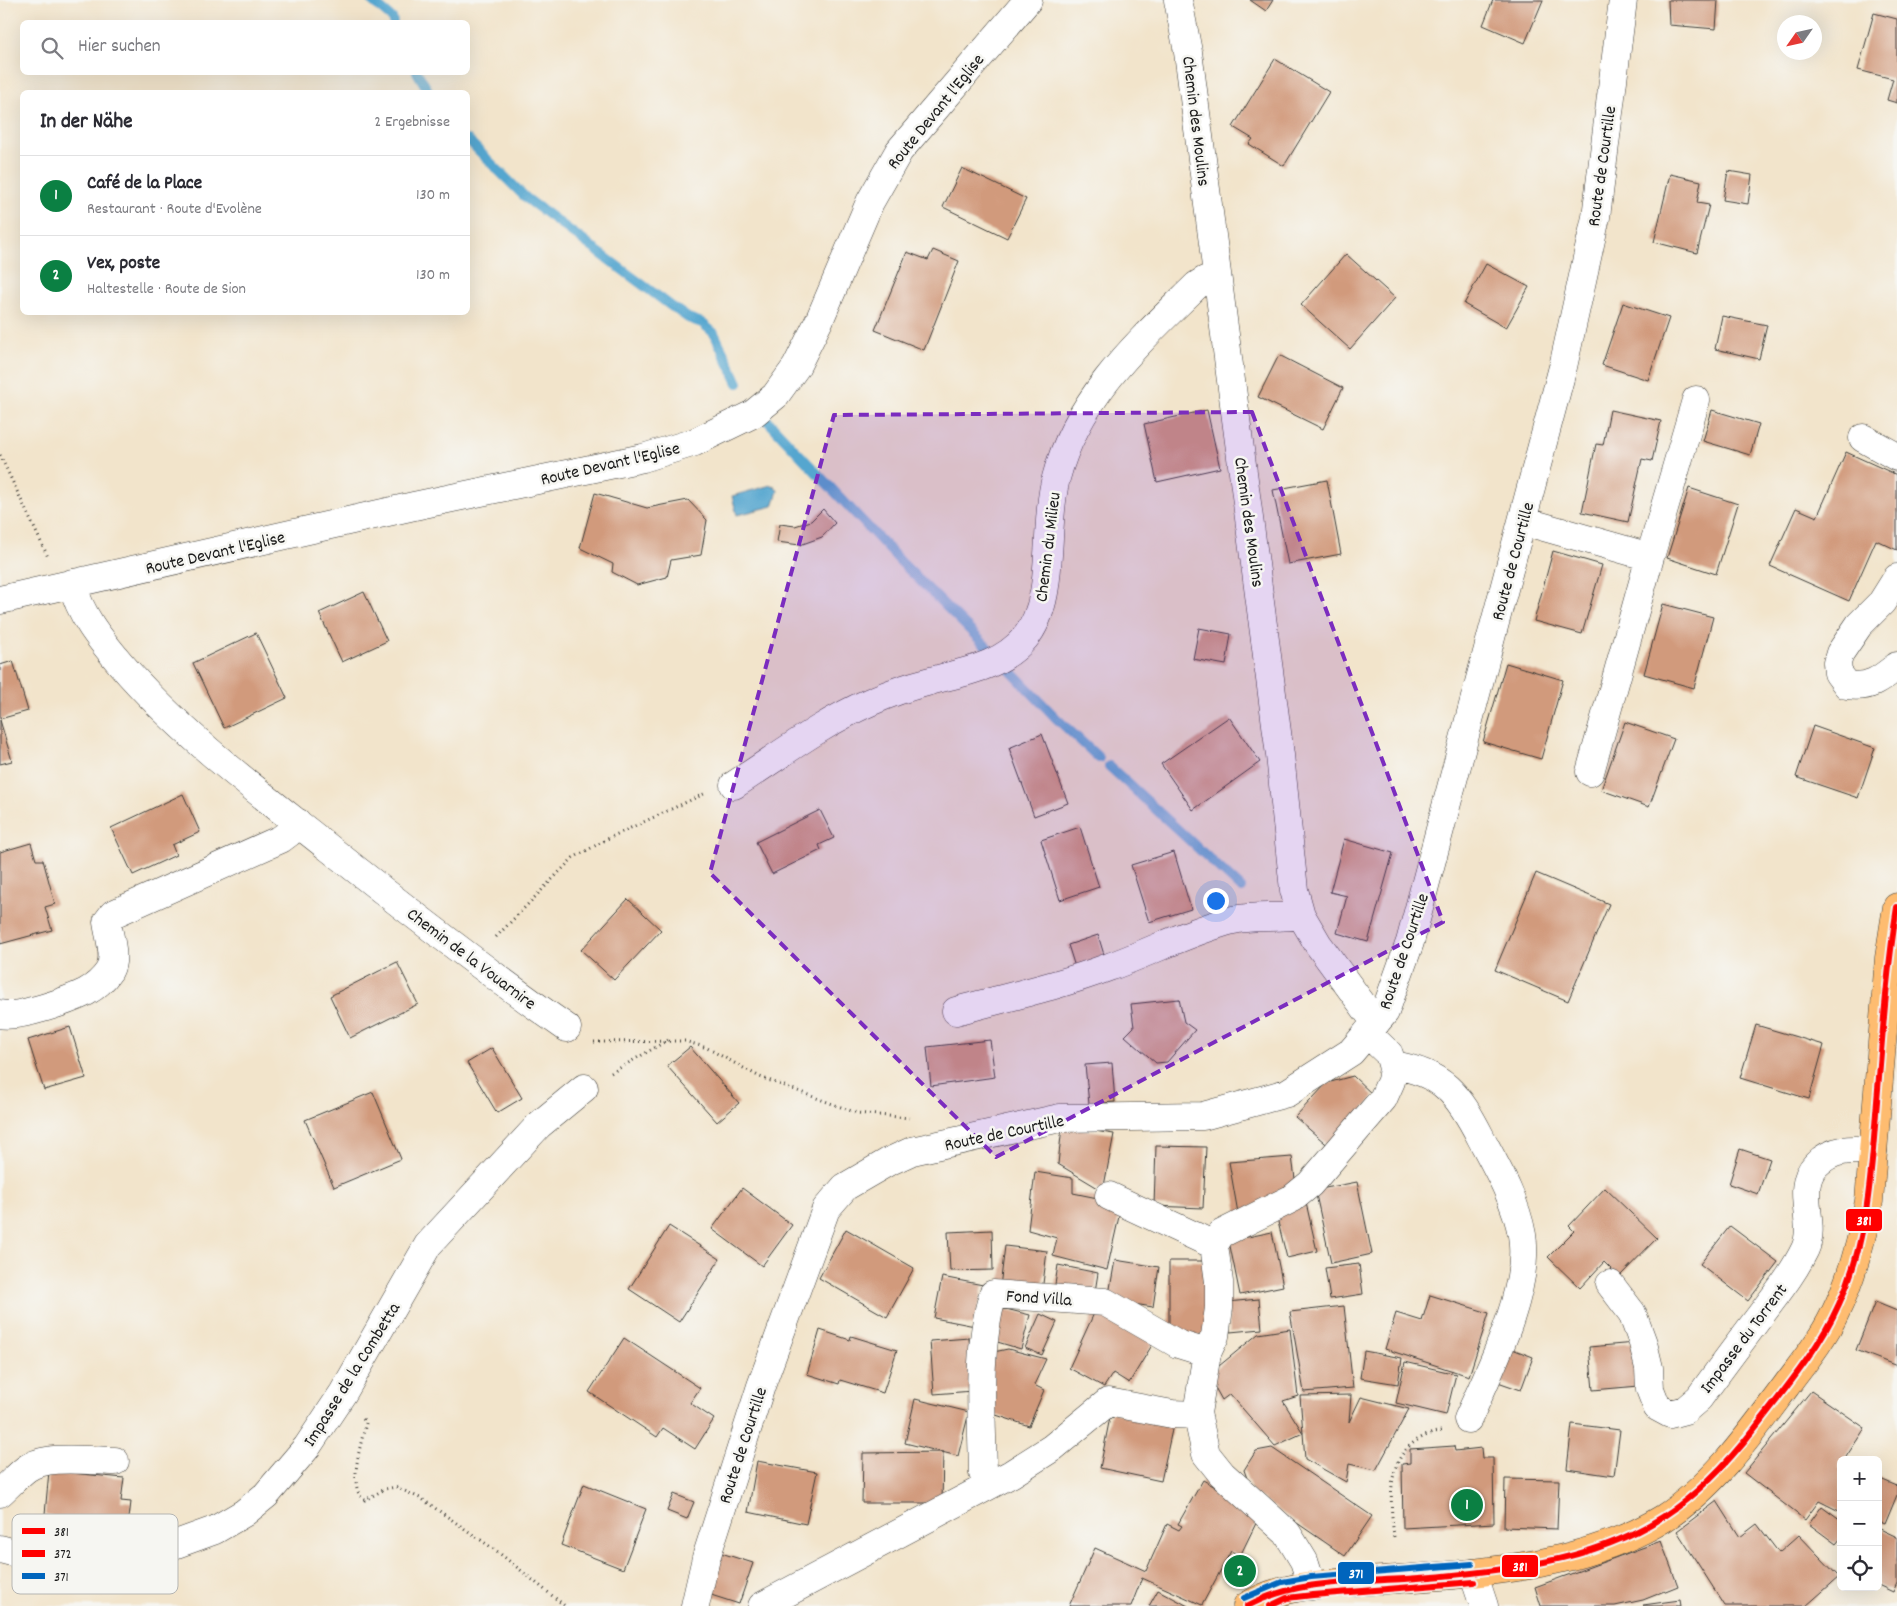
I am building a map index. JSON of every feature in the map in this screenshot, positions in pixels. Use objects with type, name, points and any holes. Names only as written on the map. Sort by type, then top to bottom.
[{"type":"main road","points":[[1247,1606],[1285,1590],[1312,1586],[1473,1573],[1545,1563],[1610,1544],[1664,1518],[1702,1489],[1758,1424],[1816,1346],[1834,1315],[1851,1276],[1863,1234],[1868,1201],[1889,958],[1897,907]]},
{"type":"street","name":"Route Devant l'Eglise","points":[[0,600],[149,568],[414,506],[643,458],[695,442],[753,414],[775,396],[796,367],[820,321],[872,196],[899,151],[1028,0]]},
{"type":"street","name":"Chemin des Moulins","points":[[1178,0],[1188,52],[1280,755],[1294,890],[1301,915],[1388,1054],[1392,1065]]},
{"type":"street","name":"Route de Courtille","points":[[695,1606],[706,1558],[761,1386],[826,1209],[845,1187],[888,1162],[912,1151],[1060,1118],[1203,1116],[1287,1093],[1351,1052],[1384,1012],[1410,942],[1563,367],[1596,217],[1622,0]]},
{"type":"street","name":"Chemin du Milieu","points":[[734,784],[841,716],[899,690],[975,670],[992,663],[1024,640],[1033,627],[1045,590],[1048,525],[1056,478],[1074,431],[1090,402],[1124,358],[1197,285],[1204,280],[1217,278]]},
{"type":"street","points":[[1590,772],[1696,400]]},
{"type":"street","points":[[1863,438],[1897,457]]},
{"type":"street","points":[[1523,521],[1650,557]]},
{"type":"street","points":[[1897,578],[1882,602],[1848,639],[1837,663],[1838,673],[1847,685],[1860,687],[1877,682],[1897,666]]},
{"type":"street","name":"Chemin de la Vouarnire","points":[[65,585],[100,639],[136,682],[185,732],[473,961],[566,1028]]},
{"type":"street","points":[[0,1014],[33,1010],[64,1000],[100,983],[110,970],[113,957],[108,922],[112,914],[281,839],[289,833],[297,822]]},
{"type":"street","points":[[956,1011],[1110,967],[1176,939],[1233,920],[1257,916],[1286,917],[1301,915]]},
{"type":"street","points":[[1312,1586],[1304,1561],[1287,1532],[1222,1474],[1206,1454],[1197,1415],[1208,1353],[1215,1336],[1219,1308],[1219,1282],[1214,1245],[1221,1234],[1293,1198],[1310,1184],[1383,1099],[1391,1082],[1392,1065],[1408,1067],[1426,1074],[1444,1084],[1455,1094],[1468,1113],[1513,1203],[1522,1236],[1519,1289],[1486,1378],[1468,1419]]},
{"type":"street","name":"Impasse de la Combetta","points":[[178,1543],[215,1530],[244,1513],[266,1495],[307,1447],[343,1393],[428,1245],[539,1125],[584,1088]]},
{"type":"street","name":"Impasse du Torrent","points":[[1610,1284],[1632,1313],[1638,1328],[1649,1368],[1650,1389],[1657,1407],[1670,1414],[1685,1410],[1699,1398],[1794,1271],[1806,1247],[1809,1226],[1806,1189],[1815,1166],[1835,1152],[1873,1151]]},
{"type":"street","points":[[1109,1196],[1214,1245]]},
{"type":"street","name":"Fond Villa","points":[[988,1486],[983,1473],[981,1351],[985,1320],[993,1294],[1105,1302],[1178,1344],[1208,1353]]},
{"type":"street","points":[[762,1606],[1033,1461],[1108,1402],[1172,1414],[1197,1415]]},
{"type":"street","points":[[0,1493],[27,1468],[39,1463],[52,1460],[115,1461]]},
{"type":"street","points":[[1473,1573],[1484,1606]]},
{"type":"path","points":[[0,455],[44,548],[65,585]]},
{"type":"path","points":[[473,961],[573,858],[611,837],[720,786],[734,784]]},
{"type":"path","points":[[566,1028],[596,1043],[670,1039],[685,1041],[707,1048],[760,1076],[857,1113],[915,1118]]},
{"type":"path","points":[[584,1088],[670,1039]]},
{"type":"path","points":[[355,1423],[363,1418],[366,1423],[358,1455],[356,1490],[359,1497],[365,1500],[385,1489],[396,1487],[422,1499],[498,1552],[566,1606]]},
{"type":"path","points":[[1394,1537],[1391,1485],[1403,1452],[1414,1441],[1426,1434],[1455,1428],[1468,1419]]},
{"type":"highlighted area","points":[[1252,412],[1443,922],[996,1157],[710,873],[834,415]]},
{"type":"water","points":[[771,485],[775,486],[778,491],[773,506],[737,515],[732,496]]},
{"type":"building","points":[[1250,0],[1273,0],[1266,11]]},
{"type":"building","points":[[1493,0],[1543,0],[1525,43],[1483,25]]},
{"type":"building","points":[[1668,0],[1718,0],[1716,29],[1669,25]]},
{"type":"building","points":[[1874,13],[1897,19],[1897,103],[1887,100],[1893,79],[1858,70]]},
{"type":"building","points":[[1275,59],[1329,92],[1284,166],[1249,144],[1253,139],[1233,127]]},
{"type":"building","points":[[962,168],[1026,199],[1007,238],[943,207]]},
{"type":"building","points":[[1728,171],[1752,175],[1748,204],[1723,200]]},
{"type":"building","points":[[1670,174],[1701,181],[1697,203],[1709,205],[1697,253],[1654,242]]},
{"type":"building","points":[[933,250],[959,261],[924,350],[875,330],[907,252],[928,260]]},
{"type":"building","points":[[1346,254],[1395,298],[1350,349],[1301,305]]},
{"type":"building","points":[[1486,264],[1529,287],[1506,328],[1464,304]]},
{"type":"building","points":[[1623,303],[1669,318],[1648,380],[1602,365]]},
{"type":"building","points":[[1722,316],[1767,325],[1759,359],[1715,349]]},
{"type":"building","points":[[1279,355],[1343,388],[1323,429],[1258,397]]},
{"type":"building","points":[[1207,410],[1220,468],[1157,482],[1144,424]]},
{"type":"building","points":[[1610,410],[1661,421],[1652,461],[1642,459],[1628,522],[1582,512],[1596,444],[1603,445]]},
{"type":"building","points":[[1712,410],[1759,424],[1750,455],[1703,441]]},
{"type":"building","points":[[1846,452],[1897,475],[1897,550],[1876,540],[1849,601],[1770,566],[1796,508],[1817,517]]},
{"type":"building","points":[[1327,480],[1341,554],[1288,564],[1273,490]]},
{"type":"building","points":[[1689,488],[1738,504],[1716,574],[1667,558]]},
{"type":"building","points":[[595,493],[647,508],[688,500],[707,520],[701,555],[671,560],[667,577],[637,585],[612,572],[613,564],[580,548]]},
{"type":"building","points":[[823,509],[835,523],[822,537],[800,545],[777,542],[780,524],[795,526],[811,521]]},
{"type":"building","points":[[1553,551],[1602,565],[1582,634],[1534,621]]},
{"type":"building","points":[[364,592],[387,641],[342,662],[319,613]]},
{"type":"building","points":[[1663,604],[1713,617],[1694,688],[1644,674]]},
{"type":"building","points":[[1199,628],[1231,634],[1226,665],[1193,659]]},
{"type":"building","points":[[256,633],[287,698],[224,728],[193,663]]},
{"type":"building","points":[[13,661],[28,711],[0,719],[0,665]]},
{"type":"building","points":[[1506,663],[1563,680],[1541,759],[1483,742]]},
{"type":"building","points":[[1229,717],[1260,762],[1193,810],[1161,764]]},
{"type":"building","points":[[0,720],[12,761],[0,764]]},
{"type":"building","points":[[1625,722],[1674,739],[1649,807],[1601,790]]},
{"type":"building","points":[[1813,726],[1875,748],[1858,798],[1796,777]]},
{"type":"building","points":[[1042,734],[1068,803],[1034,816],[1009,748]]},
{"type":"building","points":[[183,794],[200,832],[172,845],[176,855],[133,875],[111,828]]},
{"type":"building","points":[[820,810],[834,838],[819,845],[821,850],[772,874],[756,842]]},
{"type":"building","points":[[1080,827],[1099,887],[1060,900],[1041,840]]},
{"type":"building","points":[[1344,839],[1393,853],[1368,942],[1337,933],[1347,896],[1330,892]]},
{"type":"building","points":[[31,843],[36,860],[43,860],[55,904],[45,907],[52,930],[0,944],[0,852]]},
{"type":"building","points":[[1174,852],[1191,909],[1149,922],[1131,865]]},
{"type":"building","points":[[1536,873],[1609,904],[1568,1001],[1495,970]]},
{"type":"building","points":[[628,899],[661,930],[614,980],[581,950]]},
{"type":"building","points":[[1098,935],[1105,958],[1075,967],[1068,945]]},
{"type":"building","points":[[397,962],[418,1004],[350,1038],[330,996]]},
{"type":"building","points":[[1179,999],[1184,1022],[1195,1030],[1167,1062],[1156,1063],[1125,1036],[1134,1027],[1131,1004]]},
{"type":"building","points":[[1756,1025],[1824,1045],[1809,1099],[1740,1078]]},
{"type":"building","points":[[70,1027],[86,1078],[44,1090],[28,1040]]},
{"type":"building","points":[[990,1040],[995,1077],[931,1086],[927,1047]]},
{"type":"building","points":[[690,1047],[739,1103],[717,1122],[667,1066]]},
{"type":"building","points":[[492,1048],[522,1098],[497,1113],[467,1063]]},
{"type":"building","points":[[1112,1063],[1115,1102],[1089,1104],[1085,1065]]},
{"type":"building","points":[[1353,1076],[1374,1096],[1332,1149],[1295,1117],[1327,1083]]},
{"type":"building","points":[[373,1092],[401,1159],[334,1187],[305,1120]]},
{"type":"building","points":[[1062,1126],[1114,1134],[1103,1191],[1058,1164]]},
{"type":"building","points":[[1156,1146],[1206,1147],[1203,1208],[1154,1206]]},
{"type":"building","points":[[1740,1149],[1770,1159],[1758,1194],[1729,1184]]},
{"type":"building","points":[[1292,1157],[1296,1186],[1238,1213],[1229,1162]]},
{"type":"building","points":[[1035,1172],[1073,1178],[1073,1193],[1122,1203],[1107,1270],[1053,1256],[1057,1238],[1028,1230]]},
{"type":"building","points":[[1357,1182],[1372,1254],[1331,1263],[1315,1190]]},
{"type":"building","points":[[742,1188],[792,1225],[762,1266],[712,1229]]},
{"type":"building","points":[[1605,1188],[1657,1238],[1619,1277],[1604,1262],[1580,1288],[1548,1257],[1574,1231],[1569,1226]]},
{"type":"building","points":[[1306,1203],[1317,1251],[1287,1258],[1275,1210]]},
{"type":"building","points":[[669,1226],[720,1259],[679,1322],[629,1289]]},
{"type":"building","points":[[1730,1226],[1778,1262],[1748,1301],[1700,1264]]},
{"type":"building","points":[[846,1229],[914,1268],[887,1317],[819,1278]]},
{"type":"building","points":[[992,1230],[993,1270],[950,1271],[948,1232]]},
{"type":"building","points":[[1272,1232],[1283,1286],[1240,1295],[1229,1241]]},
{"type":"building","points":[[1005,1246],[1047,1251],[1042,1292],[1000,1287]]},
{"type":"building","points":[[1115,1260],[1159,1267],[1153,1307],[1108,1300]]},
{"type":"building","points":[[1169,1261],[1212,1261],[1212,1336],[1169,1336]]},
{"type":"building","points":[[1359,1264],[1363,1294],[1330,1299],[1325,1268]]},
{"type":"building","points":[[1058,1265],[1098,1273],[1094,1298],[1054,1291]]},
{"type":"building","points":[[942,1277],[983,1285],[975,1326],[934,1318]]},
{"type":"building","points":[[1430,1295],[1489,1313],[1469,1376],[1385,1349],[1396,1313],[1422,1321]]},
{"type":"building","points":[[1259,1299],[1262,1329],[1230,1332],[1227,1302]]},
{"type":"building","points":[[1875,1302],[1897,1311],[1897,1366],[1856,1350]]},
{"type":"building","points":[[1344,1306],[1353,1388],[1304,1392],[1290,1312]]},
{"type":"building","points":[[1002,1308],[1030,1315],[1021,1349],[994,1341]]},
{"type":"building","points":[[1096,1309],[1157,1337],[1129,1383],[1113,1373],[1104,1387],[1069,1368]]},
{"type":"building","points":[[1040,1314],[1057,1322],[1042,1355],[1025,1348]]},
{"type":"building","points":[[1290,1329],[1298,1396],[1283,1401],[1303,1433],[1275,1446],[1230,1394],[1222,1400],[1208,1375],[1258,1334]]},
{"type":"building","points":[[820,1330],[850,1340],[851,1336],[897,1350],[883,1393],[840,1380],[839,1384],[807,1374]]},
{"type":"building","points":[[624,1338],[700,1388],[690,1403],[714,1419],[695,1449],[663,1428],[657,1437],[589,1392]]},
{"type":"building","points":[[969,1338],[973,1391],[934,1394],[930,1341]]},
{"type":"building","points":[[1635,1343],[1639,1386],[1593,1390],[1589,1347]]},
{"type":"building","points":[[1507,1347],[1533,1357],[1521,1390],[1495,1381]]},
{"type":"building","points":[[1008,1349],[1046,1359],[1034,1385],[1044,1390],[1029,1426],[993,1414],[989,1353]]},
{"type":"building","points":[[1364,1351],[1402,1358],[1398,1384],[1360,1378]]},
{"type":"building","points":[[1405,1362],[1456,1374],[1446,1415],[1396,1403]]},
{"type":"building","points":[[1811,1391],[1865,1428],[1847,1456],[1837,1456],[1837,1510],[1819,1501],[1805,1520],[1744,1473]]},
{"type":"building","points":[[1351,1395],[1349,1422],[1361,1397],[1409,1409],[1376,1470],[1349,1464],[1346,1482],[1305,1459],[1300,1396]]},
{"type":"building","points":[[915,1399],[969,1412],[958,1456],[905,1443]]},
{"type":"building","points":[[1111,1412],[1173,1425],[1161,1481],[1100,1468]]},
{"type":"building","points":[[1572,1424],[1620,1430],[1614,1476],[1567,1469]]},
{"type":"building","points":[[1454,1446],[1455,1451],[1481,1448],[1482,1458],[1493,1458],[1494,1523],[1403,1528],[1402,1464],[1410,1463],[1410,1449]]},
{"type":"building","points":[[1272,1448],[1372,1516],[1345,1556],[1252,1492],[1244,1470],[1256,1451]]},
{"type":"building","points":[[943,1452],[942,1503],[862,1503],[863,1453]]},
{"type":"building","points":[[757,1461],[817,1472],[806,1524],[748,1512]]},
{"type":"building","points":[[49,1471],[124,1478],[121,1501],[131,1502],[130,1514],[45,1514]]},
{"type":"building","points":[[1505,1479],[1559,1480],[1557,1529],[1504,1527]]},
{"type":"building","points":[[1203,1480],[1261,1513],[1240,1556],[1231,1551],[1202,1605],[1142,1578],[1131,1606],[1069,1606],[1095,1548],[1146,1571],[1167,1524],[1179,1530],[1182,1526],[1178,1524]]},
{"type":"building","points":[[1882,1480],[1897,1486],[1897,1495],[1885,1524],[1882,1523]]},
{"type":"building","points":[[584,1484],[646,1509],[623,1569],[561,1545]]},
{"type":"building","points":[[674,1494],[694,1502],[687,1519],[667,1511]]},
{"type":"building","points":[[1717,1501],[1740,1537],[1757,1524],[1779,1553],[1799,1535],[1837,1575],[1837,1579],[1806,1606],[1725,1606],[1677,1531]]},
{"type":"building","points":[[1822,1506],[1837,1517],[1837,1543],[1836,1544],[1809,1524]]},
{"type":"building","points":[[1882,1530],[1897,1537],[1897,1583],[1893,1592],[1882,1587]]},
{"type":"building","points":[[1661,1541],[1678,1586],[1643,1600],[1615,1606],[1541,1606],[1535,1587]]},
{"type":"building","points":[[721,1553],[753,1563],[739,1604],[708,1594]]},
{"type":"building","points":[[1158,1590],[1188,1606],[1149,1606]]},
{"type":"building","points":[[1680,1600],[1681,1606],[1643,1605]]},
{"type":"waterway","points":[[371,0],[392,20]]},
{"type":"waterway","points":[[419,75],[428,90]]},
{"type":"waterway","points":[[470,142],[526,198],[671,306],[688,318],[702,323],[714,333],[738,383]]},
{"type":"waterway","points":[[766,419],[901,562],[989,649]]},
{"type":"waterway","points":[[1006,666],[1056,718],[1099,758]]},
{"type":"waterway","points":[[1109,766],[1241,888]]},
{"type":"transit line","name":"381","points":[[1247,1606],[1266,1597],[1304,1587],[1344,1582],[1475,1573],[1544,1562],[1578,1554],[1637,1532],[1663,1517],[1710,1479],[1733,1455],[1812,1353],[1822,1337],[1839,1304],[1856,1258],[1862,1234],[1872,1162],[1887,984],[1897,907]]},
{"type":"transit line","name":"371","points":[[1244,1598],[1282,1582],[1311,1577],[1472,1564]]},
{"type":"transit line","name":"372","points":[[1270,1606],[1287,1598],[1474,1582]]},
{"type":"place","name":"Café de la Place","points":[[1467,1505]]},
{"type":"place","name":"Vex, poste","points":[[1240,1571]]}]
